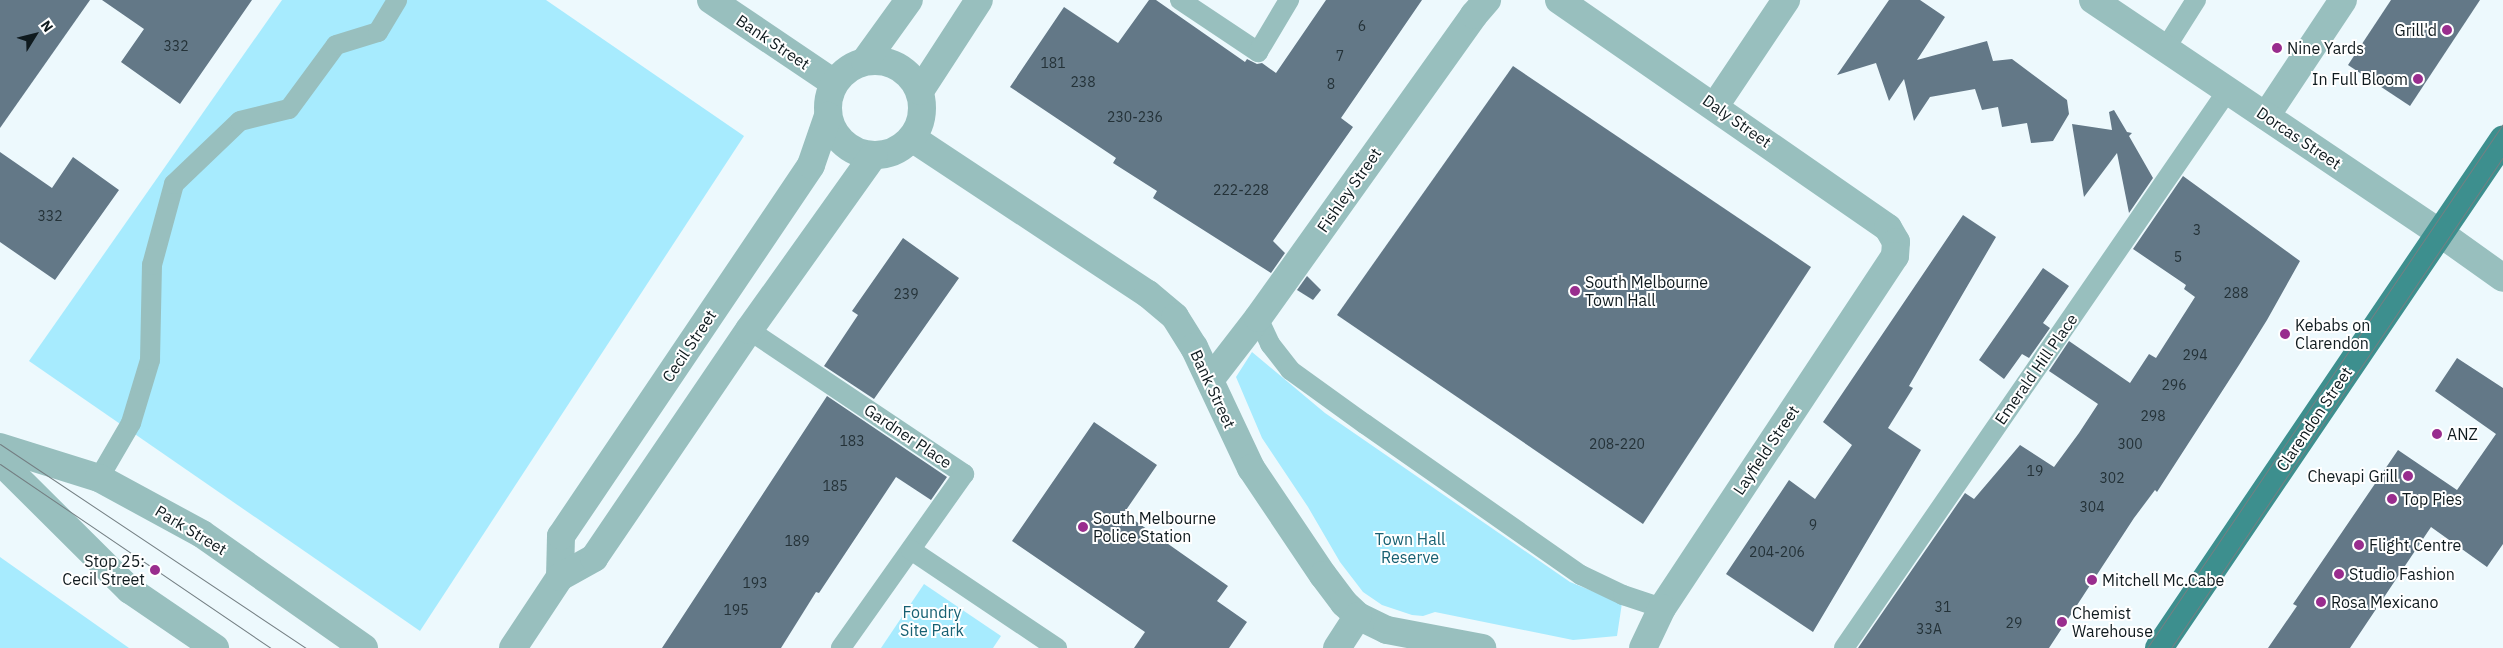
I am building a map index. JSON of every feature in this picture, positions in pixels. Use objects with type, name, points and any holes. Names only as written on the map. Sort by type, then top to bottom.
[{"type":"main road","name":"Clarendon Street","points":[[2159,648],[2503,140]]},
{"type":"street","name":"Bank Street","points":[[711,0],[834,83]]},
{"type":"street","points":[[865,62],[909,0]]},
{"type":"street","points":[[920,90],[979,0]]},
{"type":"street","name":"Fishley Street","points":[[1210,380],[1258,318],[1474,15],[1487,0]]},
{"type":"street","name":"Daly Street","points":[[1559,0],[1715,106],[1888,228],[1896,242],[1895,256]]},
{"type":"street","points":[[1715,106],[1786,0]]},
{"type":"street","name":"Dorcas Street","points":[[2093,0],[2440,233],[2503,278]]},
{"type":"street","points":[[2266,116],[2343,0]]},
{"type":"street","points":[[881,60],[899,67],[911,77],[920,90],[923,106],[920,124],[912,138],[899,150],[882,156],[865,155],[845,145],[834,132],[828,116],[828,98],[834,83],[850,67],[865,62],[881,60]]},
{"type":"street","name":"Cecil Street","points":[[560,577],[561,536],[811,165],[828,116]]},
{"type":"street","name":"Bank Street","points":[[912,138],[1157,300],[1180,323],[1210,380],[1251,468],[1322,575],[1344,603],[1358,616],[1387,630],[1482,648]]},
{"type":"street","points":[[513,648],[560,577],[594,558],[749,330],[874,155]]},
{"type":"street","name":"Layfield Street","points":[[1643,648],[1662,608],[1895,256]]},
{"type":"street","name":"Park Street","points":[[0,447],[99,478],[202,534],[364,648]]},
{"type":"street","points":[[0,461],[130,590],[215,648]]},
{"type":"street","points":[[1337,648],[1358,616]]},
{"type":"lane","points":[[99,478],[131,423],[150,360],[152,266],[174,184],[240,121],[289,108],[336,45],[378,32],[397,0]]},
{"type":"lane","points":[[1180,0],[1258,52],[1289,0]]},
{"type":"lane","points":[[2166,49],[2196,0]]},
{"type":"lane","name":"Emerald Hill Place","points":[[1844,648],[2228,90]]},
{"type":"lane","points":[[1258,318],[1270,344],[1290,370],[1365,424],[1581,575],[1623,594],[1662,608]]},
{"type":"lane","name":"Gardner Place","points":[[749,330],[964,474],[841,648]]},
{"type":"lane","points":[[910,550],[1057,648]]},
{"type":"green space","points":[[282,0],[546,0],[744,136],[420,631],[29,361]]},
{"type":"green space","name":"Town Hall Reserve","points":[[1252,352],[1325,413],[1570,582],[1622,603],[1617,636],[1573,640],[1435,612],[1423,616],[1412,615],[1382,605],[1363,592],[1340,562],[1308,507],[1262,438],[1236,377]]},
{"type":"green space","points":[[0,557],[129,648],[0,648]]},
{"type":"green space","name":"Foundry Site Park","points":[[924,584],[1001,636],[993,648],[881,648]]},
{"type":"building","points":[[0,0],[90,0],[0,128]]},
{"type":"building","points":[[102,0],[252,0],[180,104],[121,62],[144,29]]},
{"type":"building","points":[[1149,0],[1156,0],[1245,62],[1247,59],[1257,64],[1262,63],[1276,73],[1326,0],[1422,0],[1341,118],[1353,127],[1273,241],[1285,253],[1271,273],[1153,198],[1157,191],[1113,163],[1116,158],[1010,87],[1064,7],[1118,43]]},
{"type":"building","points":[[1889,0],[1920,0],[1945,17],[1917,60],[1987,41],[1993,61],[2012,59],[2067,100],[2069,114],[2053,141],[2031,143],[2027,123],[2002,127],[1998,107],[1982,110],[1975,89],[1930,97],[1914,121],[1904,79],[1889,101],[1876,63],[1837,75]]},
{"type":"building","points":[[2391,0],[2480,0],[2410,106],[2348,65]]},
{"type":"building","name":"South Melbourne Town Hall","points":[[1513,66],[1811,267],[1643,524],[1337,315]]},
{"type":"building","points":[[2114,110],[2127,132],[2132,133],[2129,136],[2153,178],[2129,213],[2117,153],[2084,197],[2072,124],[2112,130],[2109,112]]},
{"type":"building","points":[[0,152],[52,188],[73,157],[119,190],[55,280],[0,242]]},
{"type":"building","points":[[2183,176],[2300,261],[2267,320],[2157,492],[2155,490],[2134,518],[2049,648],[1858,648],[1965,493],[1974,499],[2020,445],[2054,467],[2079,433],[2098,404],[2049,371],[2069,341],[2130,383],[2149,354],[2156,358],[2195,297],[2184,289],[2186,285],[2133,249]]},
{"type":"building","points":[[1963,215],[1996,237],[1909,386],[1913,388],[1888,428],[1921,450],[1813,632],[1726,574],[1789,480],[1815,499],[1852,445],[1823,422]]},
{"type":"building","points":[[903,238],[959,278],[874,399],[824,366],[858,315],[852,311]]},
{"type":"building","points":[[2043,268],[2069,286],[2043,323],[2050,328],[2029,358],[2022,354],[2004,379],[1979,360]]},
{"type":"building","points":[[1307,276],[1321,290],[1313,300],[1297,290]]},
{"type":"building","points":[[2457,358],[2503,388],[2503,544],[2487,567],[2431,527],[2350,648],[2268,648],[2297,606],[2293,604],[2398,450],[2457,490],[2496,434],[2435,391]]},
{"type":"building","points":[[827,396],[947,477],[931,500],[896,477],[819,593],[816,592],[781,648],[662,648]]},
{"type":"building","name":"South Melbourne Police Station","points":[[1094,422],[1157,465],[1124,513],[1228,586],[1217,601],[1247,622],[1229,648],[1134,648],[1145,632],[1012,541]]},
{"type":"tram line","points":[[2147,648],[2503,124]]},
{"type":"tram line","points":[[2171,648],[2503,157]]},
{"type":"tram line","points":[[0,444],[306,648]]},
{"type":"tram line","points":[[0,464],[271,648]]},
{"type":"place","name":"Grill'd","points":[[2447,30]]},
{"type":"place","name":"Nine Yards","points":[[2277,48]]},
{"type":"place","name":"In Full Bloom","points":[[2418,79]]},
{"type":"place","name":"South Melbourne Town Hall","points":[[1575,291]]},
{"type":"place","name":"Kebabs on Clarendon","points":[[2285,334]]},
{"type":"place","name":"ANZ","points":[[2437,434]]},
{"type":"place","name":"Chevapi Grill","points":[[2408,476]]},
{"type":"place","name":"Top Pies","points":[[2392,499]]},
{"type":"place","name":"South Melbourne Police Station","points":[[1083,527]]},
{"type":"place","name":"Flight Centre","points":[[2359,545]]},
{"type":"place","name":"Stop 25: Cecil Street","points":[[155,570]]},
{"type":"place","name":"Studio Fashion","points":[[2339,574]]},
{"type":"place","name":"Mitchell Mc.Cabe","points":[[2092,580]]},
{"type":"place","name":"Rosa Mexicano","points":[[2321,602]]},
{"type":"place","name":"Chemist Warehouse","points":[[2062,622]]}]
